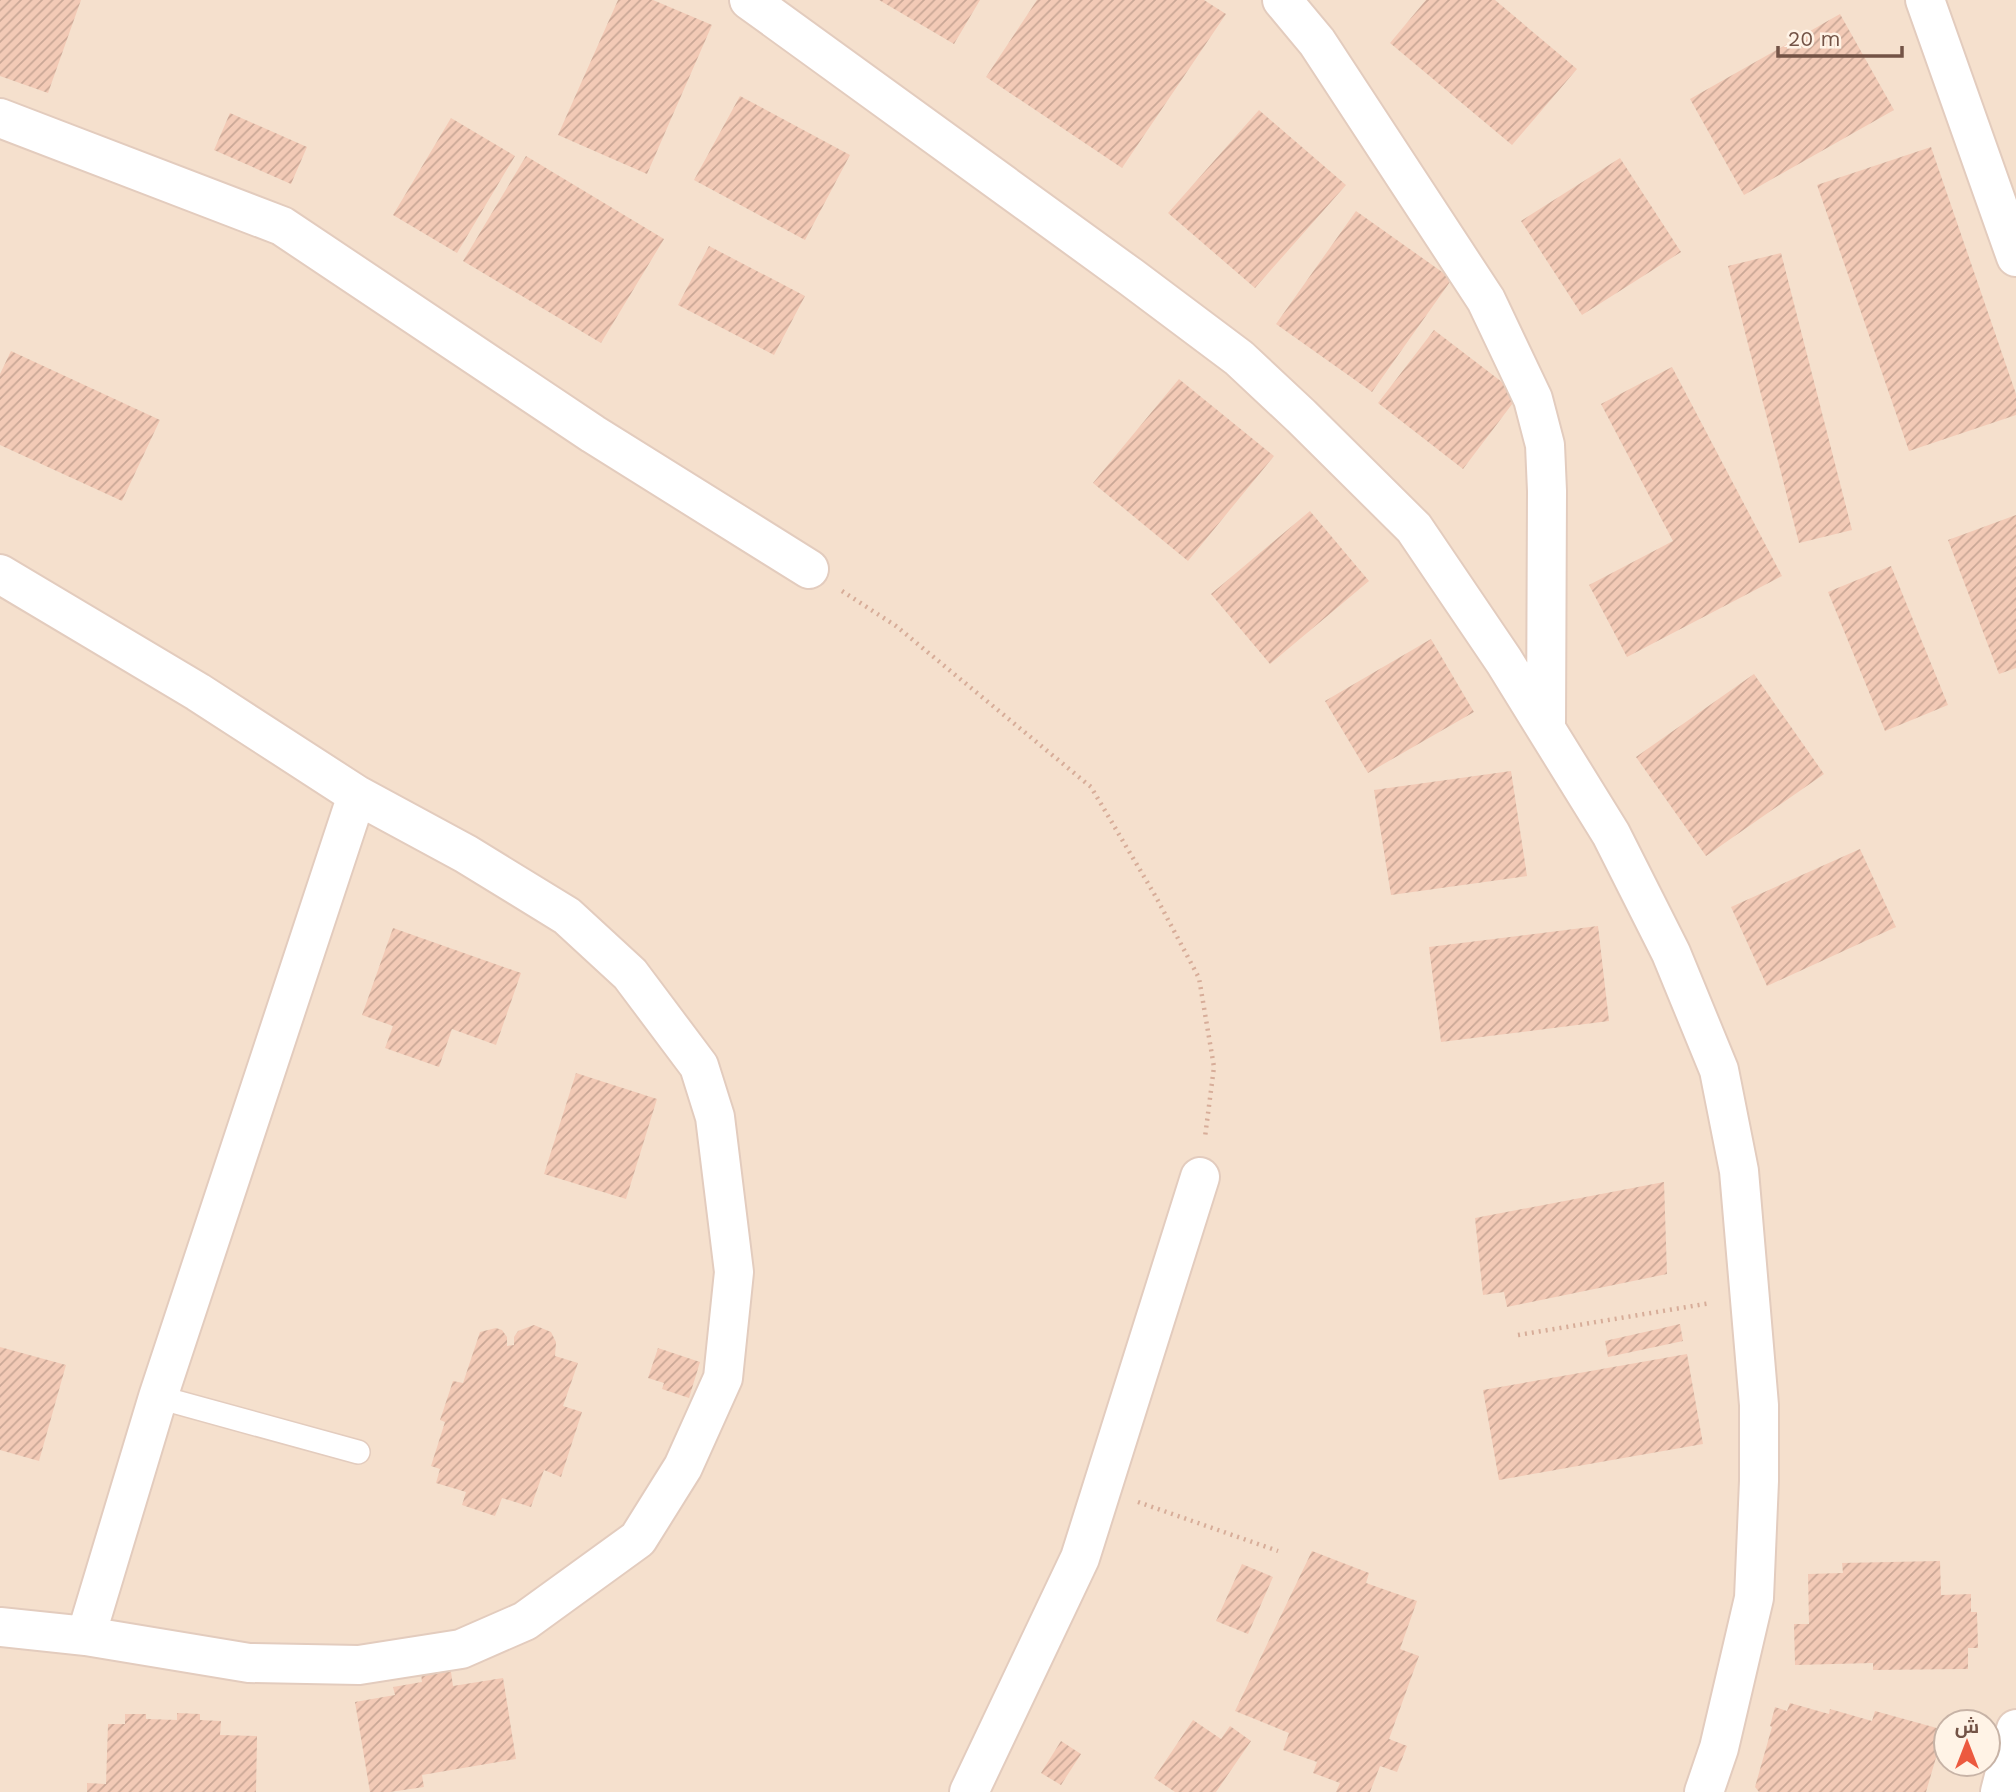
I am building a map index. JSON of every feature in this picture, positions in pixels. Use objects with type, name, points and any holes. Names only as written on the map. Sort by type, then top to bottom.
[{"type":"street","points":[[749,0],[1131,276],[1239,358],[1301,416],[1414,528],[1504,661],[1611,834],[1671,953],[1719,1070],[1739,1171],[1759,1405],[1754,1598],[1719,1748],[1704,1792]]},
{"type":"street","points":[[1282,0],[1317,42],[1486,300],[1533,399],[1545,445],[1547,491],[1546,727]]},
{"type":"street","points":[[1925,0],[2016,257]]},
{"type":"street","points":[[0,118],[282,226],[593,434],[808,569]]},
{"type":"street","points":[[0,574],[198,692],[357,794],[466,853],[567,916],[630,974],[699,1066],[715,1117],[734,1272],[723,1378],[683,1467],[638,1539],[525,1621],[461,1649],[359,1665],[250,1662],[86,1636],[0,1627]]},
{"type":"street","points":[[86,1636],[158,1397],[357,794]]},
{"type":"street","points":[[969,1792],[1080,1558],[1200,1177]]},
{"type":"street","points":[[2000,1792],[2016,1729]]},
{"type":"lane","points":[[158,1397],[358,1452]]},
{"type":"path","points":[[808,569],[896,626],[1091,787],[1156,897],[1199,978],[1214,1067],[1200,1177]]},
{"type":"path","points":[[1518,1335],[1750,1297]]},
{"type":"path","points":[[1101,1490],[1278,1551]]},
{"type":"shaded area","points":[[0,0],[2016,0],[2016,1792],[0,1792]]},
{"type":"building","points":[[0,0],[81,0],[48,93],[0,76]]},
{"type":"building","points":[[618,0],[653,0],[712,25],[647,174],[558,135]]},
{"type":"building","points":[[879,0],[980,0],[954,44]]},
{"type":"building","points":[[1037,0],[1204,0],[1226,14],[1122,168],[986,77]]},
{"type":"building","points":[[1426,0],[1495,0],[1577,69],[1512,145],[1390,43]]},
{"type":"building","points":[[1840,14],[1894,110],[1744,195],[1690,99]]},
{"type":"building","points":[[740,96],[850,155],[805,240],[694,180]]},
{"type":"building","points":[[1259,110],[1346,185],[1255,288],[1168,213]]},
{"type":"building","points":[[230,113],[307,147],[291,184],[214,150]]},
{"type":"building","points":[[451,118],[515,156],[457,253],[393,215]]},
{"type":"building","points":[[1931,147],[2016,394],[2016,415],[1909,451],[1817,185]]},
{"type":"building","points":[[526,156],[664,239],[601,343],[463,261]]},
{"type":"building","points":[[1620,158],[1681,252],[1582,315],[1521,221]]},
{"type":"building","points":[[1356,211],[1452,279],[1372,392],[1276,324]]},
{"type":"building","points":[[709,246],[805,296],[774,355],[678,305]]},
{"type":"building","points":[[1781,253],[1852,530],[1799,543],[1728,266]]},
{"type":"building","points":[[1434,330],[1519,395],[1463,469],[1378,403]]},
{"type":"building","points":[[11,351],[160,420],[122,501],[0,445],[0,374]]},
{"type":"building","points":[[1672,367],[1782,576],[1627,657],[1589,585],[1673,541],[1601,404]]},
{"type":"building","points":[[1179,379],[1274,456],[1188,561],[1093,483]]},
{"type":"building","points":[[1310,511],[1369,581],[1270,664],[1211,594]]},
{"type":"building","points":[[2016,515],[2016,668],[1999,674],[1948,540]]},
{"type":"building","points":[[1891,566],[1948,705],[1885,731],[1828,592]]},
{"type":"building","points":[[1431,639],[1474,712],[1368,773],[1325,701]]},
{"type":"building","points":[[1754,674],[1824,774],[1706,856],[1636,757]]},
{"type":"building","points":[[1511,771],[1527,876],[1391,895],[1374,790]]},
{"type":"building","points":[[1860,849],[1896,927],[1767,986],[1731,907]]},
{"type":"building","points":[[1598,926],[1609,1021],[1441,1042],[1429,947]]},
{"type":"building","points":[[393,928],[521,973],[496,1045],[452,1029],[439,1067],[385,1048],[393,1026],[362,1015]]},
{"type":"building","points":[[576,1073],[657,1099],[626,1199],[544,1174]]},
{"type":"building","points":[[1664,1182],[1667,1274],[1507,1307],[1504,1292],[1483,1295],[1475,1218]]},
{"type":"building","points":[[1680,1324],[1683,1341],[1608,1357],[1605,1341]]},
{"type":"building","points":[[534,1325],[551,1332],[556,1342],[555,1356],[578,1363],[563,1406],[582,1412],[561,1477],[544,1470],[531,1507],[502,1498],[495,1516],[462,1505],[466,1492],[436,1483],[440,1469],[431,1466],[445,1422],[440,1420],[453,1381],[463,1383],[480,1332],[496,1328],[502,1330],[507,1337],[507,1346],[514,1345],[514,1337],[518,1331]]},
{"type":"building","points":[[0,1347],[66,1365],[39,1461],[0,1450]]},
{"type":"building","points":[[658,1348],[700,1362],[689,1398],[662,1389],[664,1383],[648,1378]]},
{"type":"building","points":[[1687,1354],[1703,1444],[1499,1480],[1483,1390]]},
{"type":"building","points":[[1312,1551],[1369,1573],[1366,1583],[1417,1601],[1400,1649],[1419,1656],[1389,1739],[1407,1746],[1397,1772],[1380,1766],[1370,1792],[1336,1792],[1340,1783],[1313,1773],[1317,1762],[1283,1750],[1289,1733],[1235,1711]]},
{"type":"building","points":[[1940,1561],[1941,1595],[1971,1594],[1971,1612],[1977,1612],[1978,1648],[1968,1648],[1968,1669],[1873,1670],[1873,1663],[1795,1665],[1794,1624],[1809,1624],[1808,1574],[1843,1573],[1842,1563]]},
{"type":"building","points":[[1242,1564],[1273,1577],[1248,1634],[1216,1621]]},
{"type":"building","points":[[449,1658],[453,1686],[503,1678],[516,1759],[422,1775],[424,1787],[370,1792],[355,1702],[395,1695],[393,1687],[422,1682],[420,1663]]},
{"type":"building","points":[[1790,1703],[1829,1714],[1830,1709],[1872,1721],[1875,1711],[1932,1727],[1932,1771],[1926,1792],[1759,1792],[1755,1787],[1775,1707],[1787,1711]]},
{"type":"building","points":[[177,1713],[200,1714],[200,1720],[221,1721],[220,1735],[257,1736],[256,1792],[87,1792],[87,1783],[106,1784],[108,1724],[125,1724],[125,1714],[146,1714],[146,1719],[177,1720]]},
{"type":"building","points":[[1193,1720],[1221,1739],[1230,1726],[1251,1741],[1216,1792],[1175,1792],[1154,1778]]},
{"type":"building","points":[[1061,1741],[1081,1754],[1061,1785],[1041,1773]]}]
